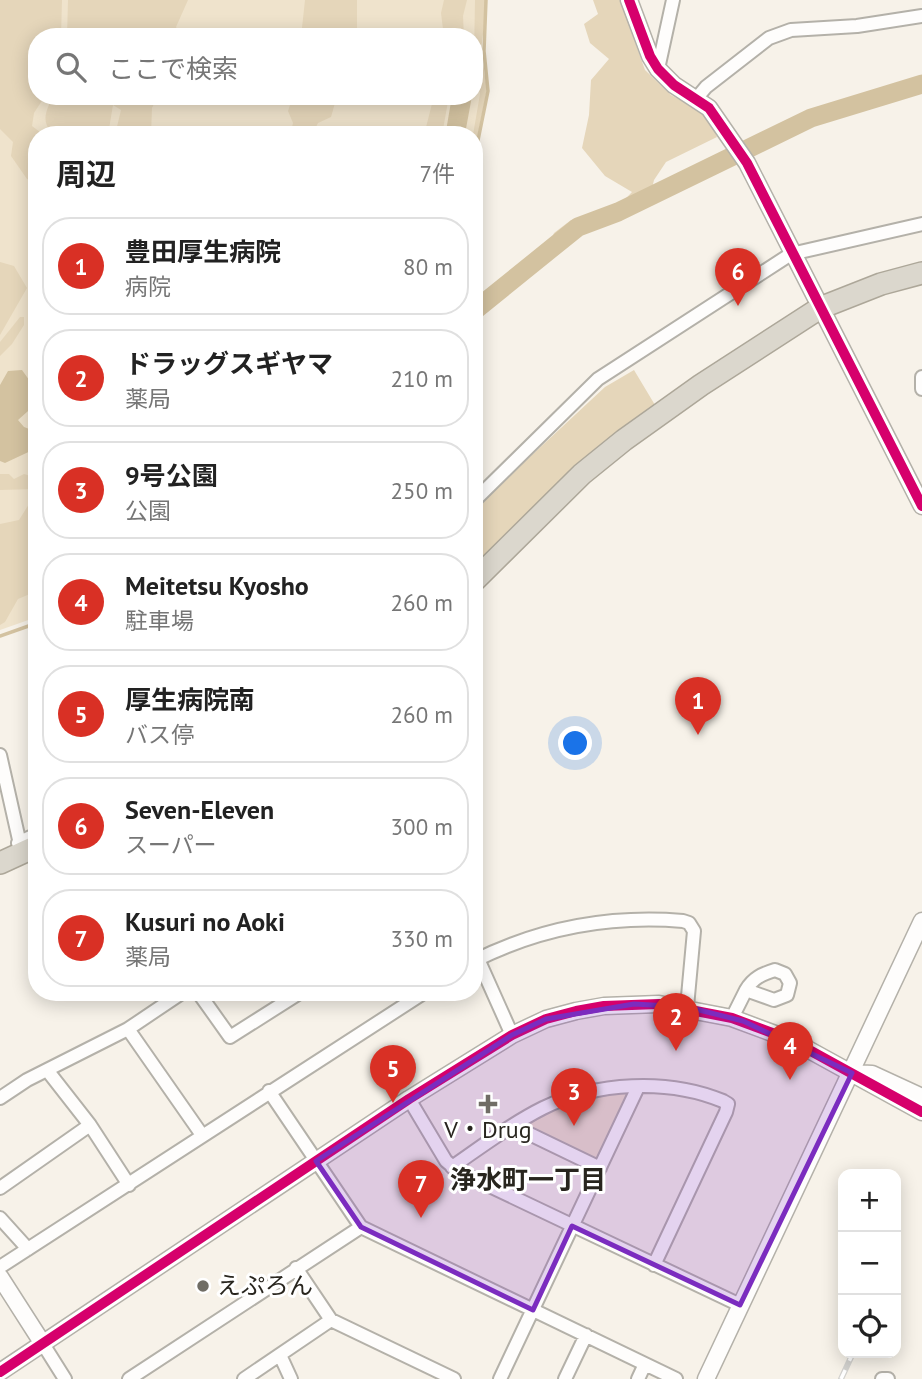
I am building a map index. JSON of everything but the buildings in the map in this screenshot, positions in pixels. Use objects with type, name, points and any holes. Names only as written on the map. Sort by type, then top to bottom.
[{"type":"highway","points":[[483,572],[582,474],[624,440],[820,308],[881,284],[922,273]]},
{"type":"highway","points":[[0,863],[26,847]]},
{"type":"street","points":[[629,0],[650,56],[658,69],[719,121],[747,163],[791,254],[922,506]]},
{"type":"street","points":[[658,69],[673,0]]},
{"type":"street","points":[[696,99],[706,87],[769,38],[791,30],[857,26],[922,16]]},
{"type":"street","points":[[483,492],[598,379],[791,254],[922,224]]},
{"type":"street","points":[[922,377],[922,389]]},
{"type":"street","points":[[0,755],[26,847]]},
{"type":"street","points":[[483,957],[523,939],[575,925],[636,919],[683,921],[689,923],[694,931],[687,1007]]},
{"type":"street","points":[[706,1379],[922,921]]},
{"type":"street","points":[[483,975],[512,1035]]},
{"type":"street","points":[[732,1018],[746,990]]},
{"type":"street","points":[[0,1098],[47,1070],[128,1029],[170,1001]]},
{"type":"street","points":[[204,1001],[227,1037],[233,1037],[287,1001]]},
{"type":"street","points":[[0,1267],[409,1001]]},
{"type":"street","points":[[0,1371],[410,1099],[512,1035],[546,1019],[604,1006],[687,1007],[732,1018],[791,1041],[852,1073],[867,1085],[922,1112]]},
{"type":"street","points":[[128,1029],[202,1135]]},
{"type":"street","points":[[47,1070],[90,1125],[129,1185]]},
{"type":"street","points":[[852,1073],[872,1074],[922,1097]]},
{"type":"street","points":[[452,1167],[542,1109],[584,1093],[638,1087],[685,1090],[727,1104],[653,1265]]},
{"type":"street","points":[[500,1379],[638,1087]]},
{"type":"street","points":[[269,1091],[361,1227],[676,1379]]},
{"type":"street","points":[[410,1099],[452,1167],[740,1306]]},
{"type":"street","points":[[0,1188],[90,1125]]},
{"type":"street","points":[[513,1126],[600,1168]]},
{"type":"street","points":[[0,1219],[28,1249]]},
{"type":"street","points":[[129,1379],[148,1374],[296,1268],[361,1227]]},
{"type":"street","points":[[296,1268],[331,1320],[454,1379]]},
{"type":"street","points":[[0,1277],[65,1379]]},
{"type":"street","points":[[244,1379],[331,1320]]},
{"type":"street","points":[[565,1379],[586,1335]]},
{"type":"street","points":[[280,1354],[292,1379]]},
{"type":"street","points":[[638,1379],[645,1364]]},
{"type":"street","points":[[882,1379],[888,1379]]},
{"type":"highlighted area","points":[[634,1004],[687,1007],[743,1021],[852,1073],[740,1305],[572,1226],[533,1310],[361,1227],[316,1161],[512,1035],[546,1019]]},
{"type":"shaded area","points":[[0,0],[485,0],[482,28],[28,28],[28,105],[481,105],[476,126],[28,126],[28,620],[0,630]]},
{"type":"shaded area","points":[[0,0],[62,0],[61,28],[28,28],[28,105],[39,105],[34,113],[32,126],[28,126],[28,179],[11,156],[13,142],[0,129]]},
{"type":"shaded area","points":[[68,0],[188,0],[177,28],[67,28]]},
{"type":"shaded area","points":[[305,0],[357,0],[357,28],[302,28]]},
{"type":"shaded area","points":[[444,0],[467,0],[464,28],[443,28],[441,13]]},
{"type":"shaded area","points":[[475,0],[487,0],[483,34],[483,28],[475,28]]},
{"type":"shaded area","points":[[593,0],[620,0],[645,70],[671,95],[709,116],[717,137],[666,162],[654,180],[650,197],[639,210],[582,235],[483,307],[483,297],[504,288],[546,254],[554,233],[571,220],[587,226],[609,216],[632,192],[605,176],[582,148],[589,115],[591,80],[609,59],[590,43],[584,24],[598,14]]},
{"type":"shaded area","points":[[483,64],[487,89],[480,126],[475,126],[478,105],[483,105]]},
{"type":"shaded area","points":[[50,105],[113,105],[110,126],[47,126]]},
{"type":"shaded area","points":[[113,105],[154,105],[151,126],[117,126],[121,110]]},
{"type":"shaded area","points":[[290,105],[334,105],[331,117],[316,126],[292,126],[288,111]]},
{"type":"shaded area","points":[[432,105],[447,105],[444,126],[426,126]]},
{"type":"shaded area","points":[[450,105],[470,105],[466,126],[447,126]]},
{"type":"shaded area","points":[[0,262],[14,266],[27,288],[0,335]]},
{"type":"shaded area","points":[[20,317],[24,317],[24,325],[12,344],[0,356],[0,342]]},
{"type":"shaded area","points":[[22,370],[28,378],[28,411],[18,420],[28,429],[28,452],[5,463],[0,461],[0,385],[8,371]]},
{"type":"shaded area","points":[[634,370],[655,405],[483,563],[483,501],[605,387]]},
{"type":"shaded area","points":[[0,474],[9,474],[14,479],[24,474],[28,475],[28,489],[0,490]]},
{"type":"shaded area","points":[[28,506],[28,595],[18,599],[5,622],[0,625],[0,524],[19,520]]},
{"type":"shaded area","points":[[625,1092],[629,1099],[601,1158],[595,1159],[534,1130],[530,1123],[576,1102],[599,1095]]},
{"type":"waterway","points":[[481,126],[488,91],[484,51],[486,0]]},
{"type":"waterway","points":[[483,304],[578,227],[618,212],[811,118],[922,84]]},
{"type":"waterway","points":[[0,636],[28,626]]},
{"type":"railway","points":[[841,1379],[851,1358]]},
{"type":"cycle path","points":[[629,0],[650,56],[658,69],[674,85],[709,108],[747,163],[922,506]]},
{"type":"cycle path","points":[[0,1372],[409,1099],[512,1035],[546,1019],[604,1006],[659,1004],[732,1018],[791,1040],[922,1112]]},
{"type":"place","name":"Seven-Eleven","points":[[738,306]]},
{"type":"place","name":"豊田厚生病院","points":[[698,735]]},
{"type":"place","name":"ドラッグスギヤマ","points":[[676,1051]]},
{"type":"place","name":"Meitetsu Kyosho","points":[[790,1080]]},
{"type":"place","name":"厚生病院南","points":[[393,1103]]},
{"type":"place","name":"V・Drug","points":[[488,1104]]},
{"type":"place","name":"9号公園","points":[[574,1126]]},
{"type":"place","name":"Kusuri no Aoki","points":[[421,1218]]},
{"type":"place","name":"えぷろん","points":[[203,1286]]},
{"type":"district","name":"浄水町一丁目","points":[[528,1180]]}]
